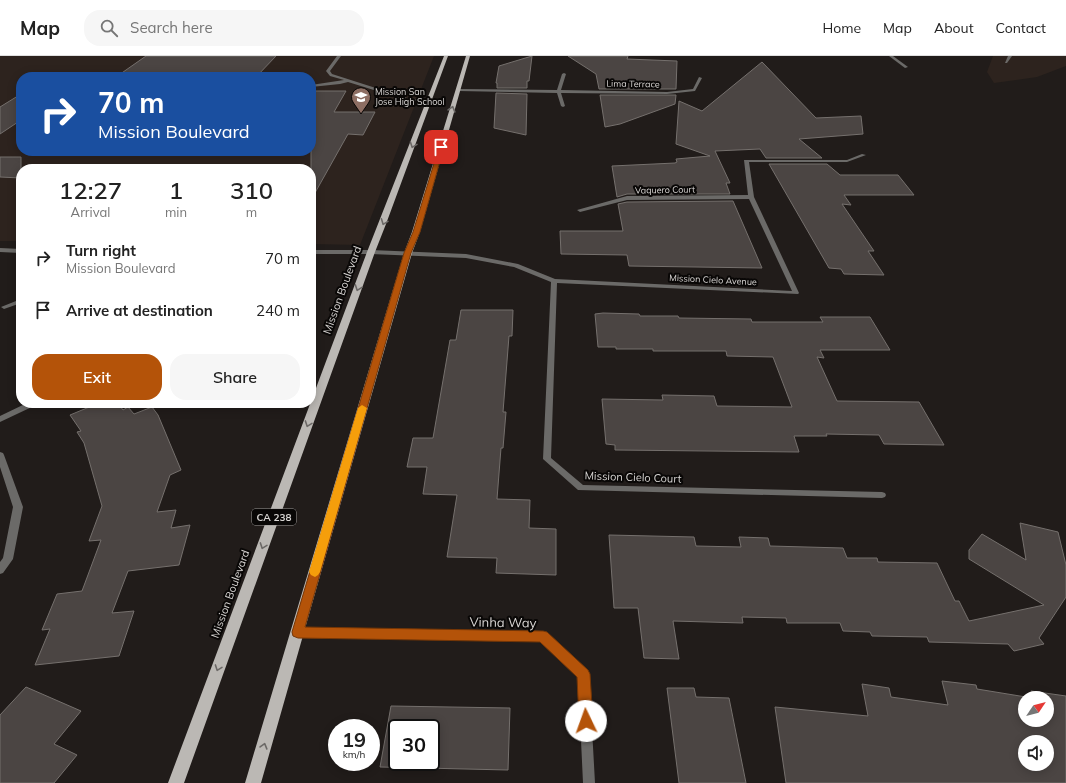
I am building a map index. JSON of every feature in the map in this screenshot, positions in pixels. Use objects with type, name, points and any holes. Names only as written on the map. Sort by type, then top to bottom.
[{"type":"main road","name":"Mission Boulevard","points":[[316,402],[371,252],[383,224],[446,56]]},
{"type":"main road","points":[[253,783],[408,253],[416,232],[468,56]]},
{"type":"main road","name":"Mission Boulevard","points":[[176,783],[314,408]]},
{"type":"street","points":[[339,56],[328,71],[331,75],[407,99],[429,102]]},
{"type":"street","points":[[891,56],[906,67]]},
{"type":"street","points":[[1006,62],[1010,56]]},
{"type":"street","points":[[563,106],[559,91],[564,74]]},
{"type":"street","name":"Lima Terrace","points":[[458,90],[667,93],[694,90],[700,78]]},
{"type":"street","points":[[316,85],[340,83],[349,80]]},
{"type":"street","name":"Mission Cielo Avenue","points":[[316,252],[371,252],[466,256],[516,265],[554,281],[796,294],[752,197],[746,161],[847,161],[864,155]]},
{"type":"street","name":"Vaquero Court","points":[[580,210],[627,198],[752,197]]},
{"type":"street","points":[[0,250],[16,251]]},
{"type":"street","name":"Mission Cielo Court","points":[[554,281],[547,459],[581,488],[882,495]]},
{"type":"street","points":[[1,305],[16,302]]},
{"type":"street","points":[[0,419],[23,408]]},
{"type":"street","points":[[0,455],[18,507],[8,559],[0,570]]},
{"type":"street","name":"Vinha Way","points":[[298,632],[543,636],[583,674],[589,783]]},
{"type":"shaded area","name":"Mission San Jose High School","points":[[0,56],[434,56],[360,245],[316,244],[316,164],[16,164],[16,241],[0,241]]},
{"type":"shaded area","points":[[993,56],[1066,56],[1066,66],[1037,77],[994,83],[987,72]]},
{"type":"building","points":[[146,56],[276,56],[261,72],[123,72]]},
{"type":"building","points":[[532,56],[527,88],[497,88],[496,83],[499,66]]},
{"type":"building","points":[[568,56],[628,56],[627,59],[677,61],[676,89],[599,89],[596,74]]},
{"type":"building","points":[[762,62],[816,118],[861,116],[863,134],[799,139],[822,158],[766,158],[760,149],[715,151],[730,183],[726,183],[730,194],[627,194],[617,197],[612,166],[675,163],[677,162],[676,159],[710,156],[676,144],[679,101],[702,111]]},
{"type":"building","points":[[316,91],[346,91],[334,112],[375,112],[363,135],[348,134],[316,191],[316,164],[311,164],[311,156],[316,156]]},
{"type":"building","points":[[496,93],[527,94],[526,135],[494,128]]},
{"type":"building","points":[[600,95],[676,95],[675,104],[620,124],[605,127]]},
{"type":"building","points":[[16,97],[16,123],[0,134],[0,107]]},
{"type":"building","points":[[0,157],[21,157],[21,164],[16,164],[16,178],[0,177]]},
{"type":"building","points":[[769,164],[827,164],[840,175],[898,175],[914,195],[844,195],[851,205],[842,204],[874,251],[868,251],[884,275],[844,274],[841,269],[829,268]]},
{"type":"building","points":[[733,201],[762,268],[629,266],[627,255],[561,254],[560,231],[623,231],[618,204],[627,202]]},
{"type":"building","points":[[461,310],[513,310],[512,336],[509,336],[503,412],[506,412],[503,448],[501,448],[497,499],[530,500],[529,528],[556,529],[556,575],[496,573],[497,558],[447,557],[457,495],[423,494],[427,467],[407,467],[413,438],[433,438],[450,340],[456,340]]},
{"type":"building","points":[[595,314],[639,314],[640,316],[678,316],[679,318],[751,319],[752,322],[823,322],[820,317],[870,317],[890,350],[820,350],[824,358],[817,357],[837,401],[919,402],[944,445],[884,444],[879,435],[826,434],[827,436],[794,436],[799,452],[615,450],[615,445],[606,444],[602,399],[663,400],[662,395],[714,396],[717,406],[792,407],[773,357],[727,356],[726,351],[653,351],[653,349],[616,349],[616,347],[598,347]]},
{"type":"building","points":[[87,408],[122,408],[123,410],[129,408],[134,414],[153,408],[158,415],[181,470],[170,475],[157,512],[176,510],[171,528],[190,525],[179,565],[128,571],[112,613],[134,611],[119,656],[35,665],[50,629],[42,630],[57,594],[82,591],[101,540],[89,541],[102,506],[84,443],[77,432],[81,431],[70,415]]},
{"type":"building","points":[[1020,523],[1058,532],[1066,565],[1066,597],[1039,638],[1044,644],[1014,651],[1008,644],[929,642],[927,637],[872,636],[870,632],[843,631],[840,623],[787,623],[786,618],[742,617],[743,623],[673,621],[679,659],[644,658],[638,608],[614,608],[609,535],[694,537],[696,546],[741,547],[739,537],[768,538],[770,546],[843,548],[847,558],[877,558],[878,562],[937,563],[955,601],[959,601],[969,621],[1044,605],[969,559],[969,550],[982,534],[1026,560]]},
{"type":"building","points":[[942,681],[976,685],[977,689],[1018,696],[1018,727],[1054,727],[1054,694],[1066,696],[1066,783],[786,783],[775,707],[868,716],[862,684],[889,688],[891,697],[948,705]]},
{"type":"building","points":[[26,687],[81,711],[54,744],[77,755],[54,783],[0,783],[0,715]]},
{"type":"building","points":[[667,688],[694,688],[696,697],[729,698],[746,783],[679,783]]},
{"type":"building","points":[[391,706],[510,708],[508,770],[440,768],[440,719],[389,719]]},
{"type":"building","points":[[388,723],[388,767],[380,767]]},
{"type":"slow traffic","points":[[315,572],[362,408]]},
{"type":"place","name":"Mission San Jose High School","points":[[361,114]]},
{"type":"route","points":[[441,147],[329,520],[298,632],[543,636],[583,674],[586,721]]}]
